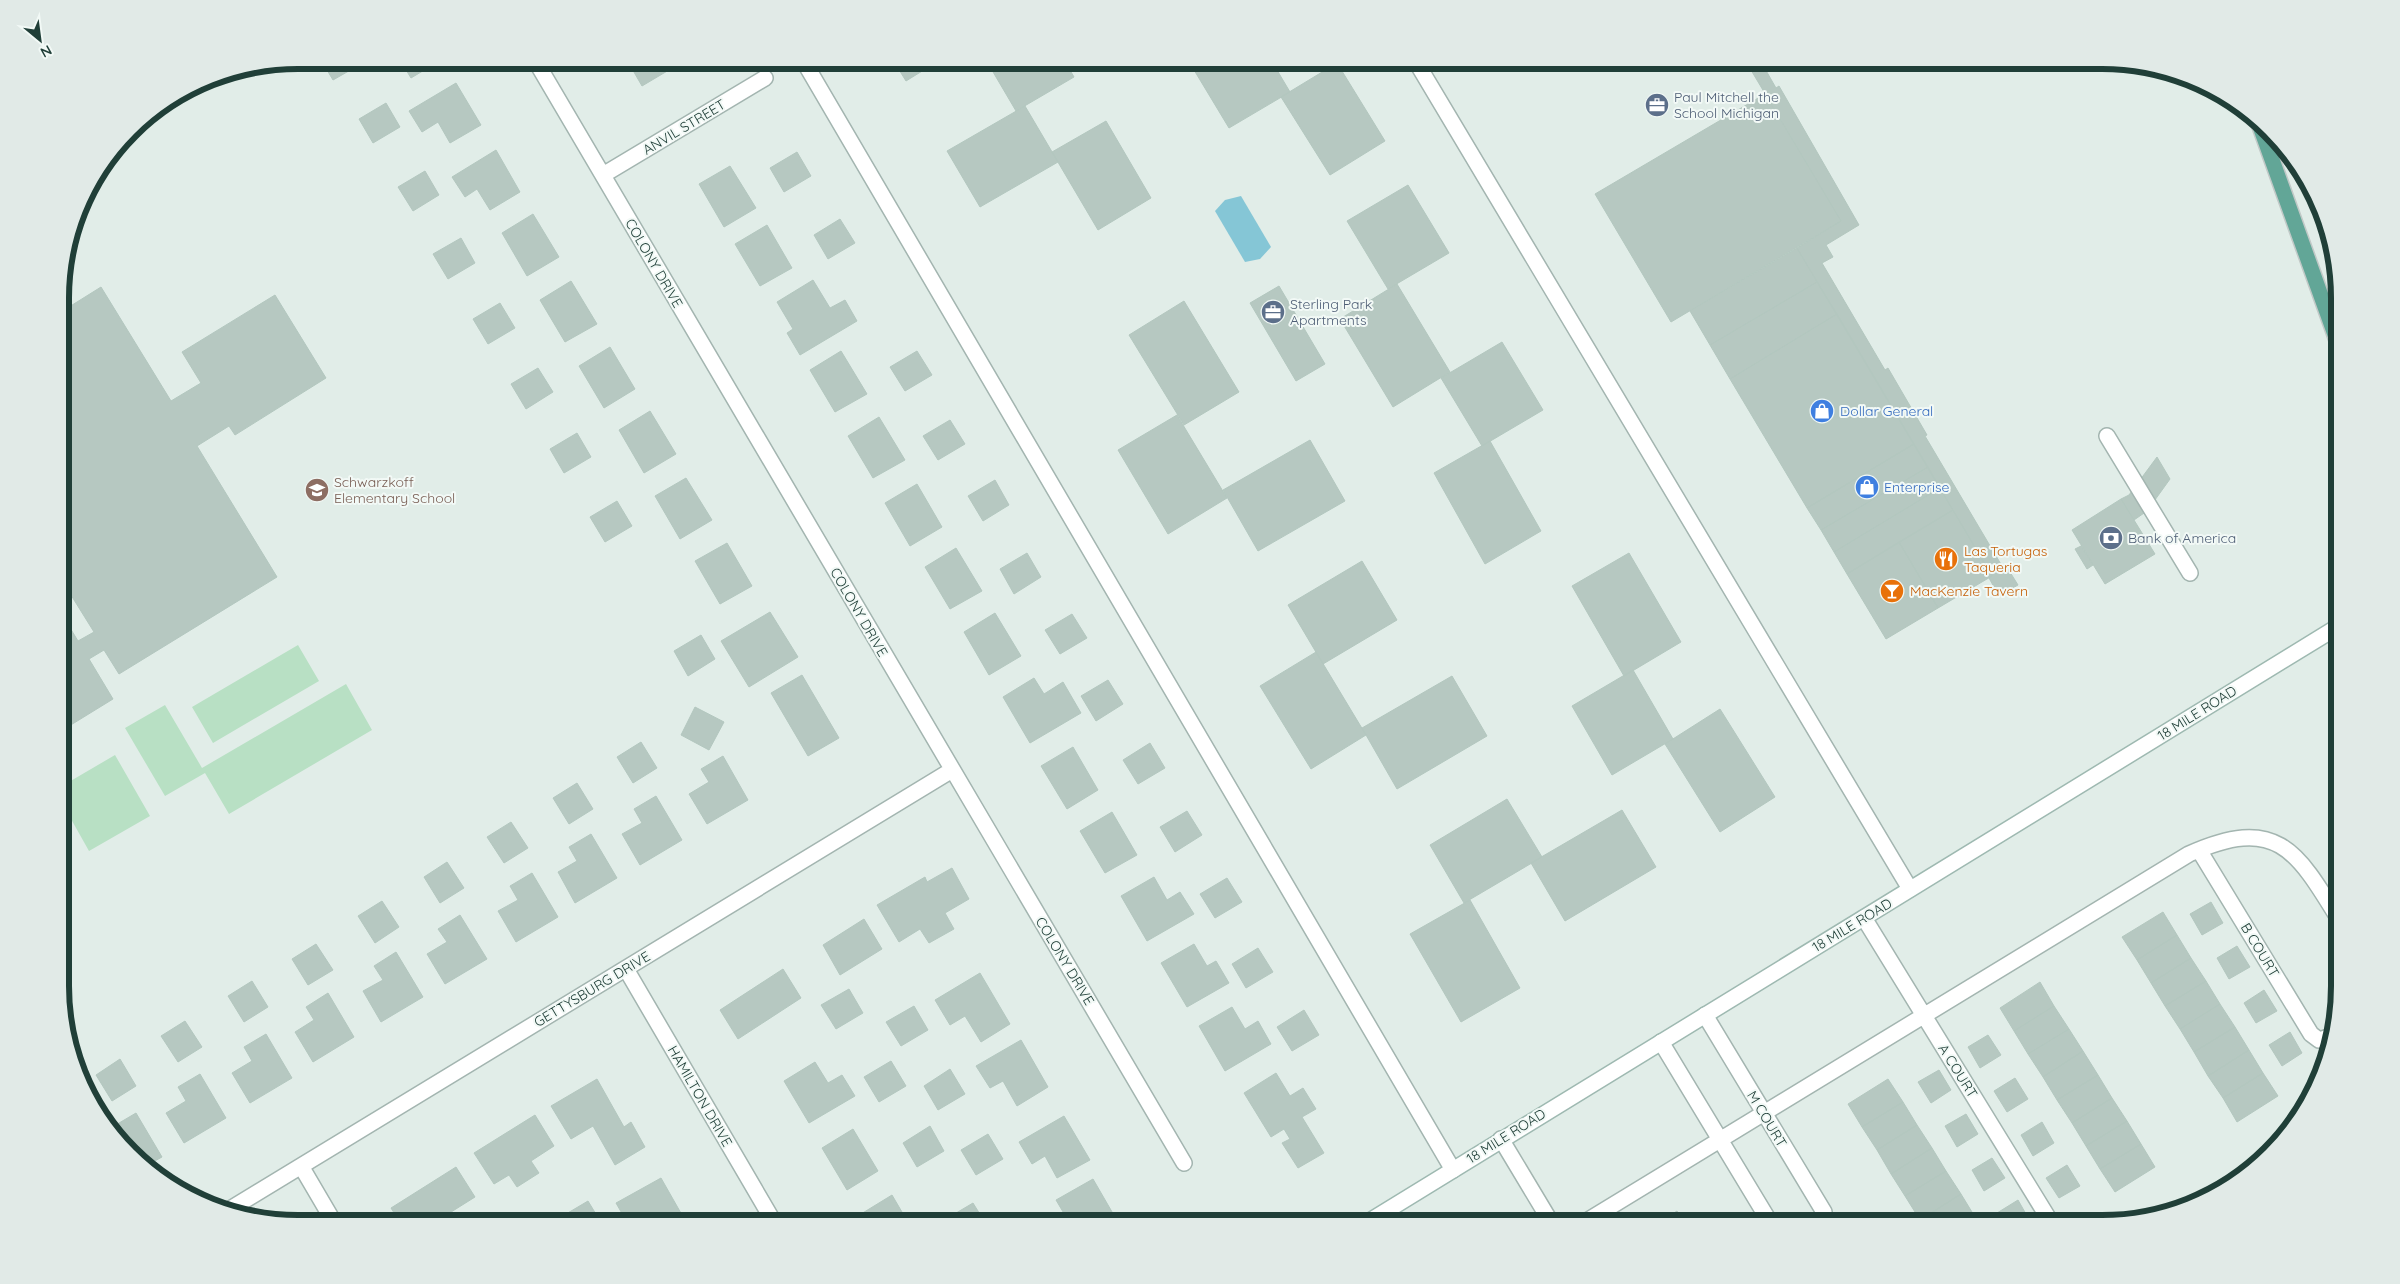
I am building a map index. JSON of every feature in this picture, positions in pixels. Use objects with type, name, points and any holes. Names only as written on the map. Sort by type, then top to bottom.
[{"type":"main road","points":[[2262,134],[2331,324]]},
{"type":"street","name":"COLONY DRIVE","points":[[540,69],[1184,1163]]},
{"type":"street","points":[[808,69],[1453,1170]]},
{"type":"street","points":[[1420,69],[1910,889]]},
{"type":"street","name":"ANVIL STREET","points":[[603,175],[765,78]]},
{"type":"street","points":[[2107,436],[2190,573]]},
{"type":"street","name":"18 MILE ROAD","points":[[1380,1215],[2331,631]]},
{"type":"street","name":"GETTYSBURG DRIVE","points":[[235,1206],[952,770]]},
{"type":"street","points":[[1597,1215],[2199,850],[2227,839],[2266,838],[2298,858],[2331,908]]},
{"type":"street","name":"B COURT","points":[[2199,850],[2311,1034],[2320,1040],[2325,1038]]},
{"type":"street","name":"A COURT","points":[[1864,918],[2046,1215]]},
{"type":"street","name":"HAMILTON DRIVE","points":[[626,969],[770,1215]]},
{"type":"street","name":"M COURT","points":[[1704,1015],[1824,1212],[1824,1215]]},
{"type":"street","points":[[1661,1042],[1766,1215]]},
{"type":"street","points":[[1501,1139],[1547,1215]]},
{"type":"street","points":[[301,1166],[330,1215]]},
{"type":"green space","points":[[298,645],[319,681],[213,743],[192,707]]},
{"type":"green space","points":[[346,684],[372,730],[229,814],[205,773],[165,796],[125,728],[165,705],[202,768]]},
{"type":"green space","points":[[115,755],[150,816],[89,851],[69,815],[69,782]]},
{"type":"water","points":[[1241,196],[1271,247],[1260,259],[1245,262],[1215,211],[1225,200]]},
{"type":"building","points":[[326,69],[352,69],[333,80]]},
{"type":"building","points":[[406,69],[426,69],[411,78]]},
{"type":"building","points":[[632,69],[671,69],[642,86]]},
{"type":"building","points":[[899,69],[925,69],[906,81]]},
{"type":"building","points":[[991,69],[1069,69],[1074,77],[1016,111]]},
{"type":"building","points":[[1193,69],[1276,69],[1290,92],[1229,128]]},
{"type":"building","points":[[1327,69],[1341,69],[1385,141],[1330,175],[1281,97]]},
{"type":"building","points":[[1750,69],[1765,69],[1776,88],[1779,86],[1859,225],[1826,245],[1833,257],[1822,263],[1885,370],[1888,368],[1927,435],[1925,436],[2002,566],[2005,564],[2018,585],[1999,596],[1989,578],[1992,576],[1797,248],[1841,221]]},
{"type":"building","points":[[456,83],[481,125],[450,143],[438,122],[422,132],[409,111]]},
{"type":"building","points":[[1765,94],[1841,221],[1671,322],[1595,194]]},
{"type":"building","points":[[386,103],[400,127],[373,143],[359,119]]},
{"type":"building","points":[[1025,106],[1058,162],[980,207],[947,151]]},
{"type":"building","points":[[1106,121],[1151,198],[1098,230],[1052,152]]},
{"type":"building","points":[[496,150],[520,192],[490,210],[477,189],[465,197],[452,177]]},
{"type":"building","points":[[797,152],[811,176],[784,192],[770,168]]},
{"type":"building","points":[[730,166],[756,208],[724,227],[699,184]]},
{"type":"building","points":[[425,171],[439,195],[413,211],[398,187]]},
{"type":"building","points":[[1408,185],[1449,253],[1388,289],[1347,221]]},
{"type":"building","points":[[533,214],[559,257],[527,276],[502,233]]},
{"type":"building","points":[[840,219],[855,243],[828,259],[814,235]]},
{"type":"building","points":[[767,225],[792,268],[760,286],[735,244]]},
{"type":"building","points":[[461,238],[475,263],[448,279],[433,254]]},
{"type":"building","points":[[1797,248],[1817,282],[1710,345],[1690,311]]},
{"type":"building","points":[[813,280],[830,308],[845,300],[857,321],[800,355],[787,333],[793,329],[777,302]]},
{"type":"building","points":[[571,281],[597,324],[565,342],[540,300]]},
{"type":"building","points":[[1817,282],[1837,314],[1730,379],[1710,345]]},
{"type":"building","points":[[1397,284],[1450,372],[1393,407],[1340,319]]},
{"type":"building","points":[[1279,286],[1325,364],[1296,381],[1250,303]]},
{"type":"building","points":[[101,287],[171,401],[201,383],[182,352],[275,295],[326,378],[235,435],[229,426],[197,446],[277,577],[119,674],[104,650],[89,659],[113,699],[69,726],[69,626],[78,641],[94,632],[69,592],[69,307]]},
{"type":"building","points":[[1184,301],[1239,392],[1184,425],[1129,335]]},
{"type":"building","points":[[500,303],[515,328],[488,344],[473,319]]},
{"type":"building","name":"Dollar General","points":[[1837,314],[1914,444],[1807,508],[1730,379]]},
{"type":"building","points":[[1502,342],[1543,410],[1482,446],[1441,378]]},
{"type":"building","points":[[610,347],[635,389],[604,408],[579,366]]},
{"type":"building","points":[[841,351],[867,394],[835,412],[810,370]]},
{"type":"building","points":[[917,351],[932,375],[905,391],[890,367]]},
{"type":"building","points":[[538,368],[553,392],[526,409],[511,384]]},
{"type":"building","points":[[650,411],[676,454],[644,473],[619,430]]},
{"type":"building","points":[[1177,415],[1227,498],[1168,534],[1118,450]]},
{"type":"building","points":[[879,417],[905,460],[873,478],[848,436]]},
{"type":"building","points":[[950,420],[965,444],[938,460],[923,436]]},
{"type":"building","points":[[577,433],[591,457],[564,473],[550,449]]},
{"type":"building","points":[[1310,440],[1345,501],[1258,551],[1223,490]]},
{"type":"building","points":[[1490,441],[1541,531],[1485,564],[1434,473]]},
{"type":"building","name":"Enterprise","points":[[1914,444],[1928,467],[1821,530],[1807,508]]},
{"type":"building","points":[[2157,457],[2170,479],[2147,511],[2134,520],[2121,499],[2129,495]]},
{"type":"building","points":[[1928,467],[1940,488],[1834,552],[1821,530]]},
{"type":"building","points":[[686,478],[712,520],[680,539],[655,496]]},
{"type":"building","points":[[995,480],[1009,505],[983,521],[968,496]]},
{"type":"building","points":[[917,484],[942,527],[910,546],[885,503]]},
{"type":"building","points":[[1940,488],[1953,510],[1847,574],[1834,552]]},
{"type":"building","name":"Bank of America","points":[[2121,499],[2155,554],[2105,584],[2072,530]]},
{"type":"building","points":[[617,501],[632,526],[605,542],[590,517]]},
{"type":"building","name":"Las Tortugas Taqueria","points":[[1953,510],[1992,576],[1938,608],[1899,542]]},
{"type":"building","name":"MacKenzie Tavern","points":[[1899,542],[1938,608],[1886,639],[1847,574]]},
{"type":"building","points":[[727,543],[752,586],[720,604],[695,561]]},
{"type":"building","points":[[2081,546],[2093,565],[2087,569],[2075,549]]},
{"type":"building","points":[[956,548],[982,591],[950,609],[925,567]]},
{"type":"building","points":[[1027,553],[1041,577],[1014,594],[1000,569]]},
{"type":"building","points":[[1629,553],[1681,642],[1624,676],[1572,586]]},
{"type":"building","points":[[1362,561],[1397,620],[1323,664],[1288,605]]},
{"type":"building","points":[[770,612],[798,657],[749,687],[721,641]]},
{"type":"building","points":[[995,613],[1021,656],[989,675],[964,632]]},
{"type":"building","points":[[1072,614],[1087,638],[1060,654],[1045,630]]},
{"type":"building","points":[[701,635],[715,659],[688,676],[674,651]]},
{"type":"building","points":[[1316,652],[1366,735],[1311,769],[1260,686]]},
{"type":"building","points":[[1633,670],[1673,739],[1612,775],[1572,706]]},
{"type":"building","points":[[802,675],[839,738],[808,756],[771,693]]},
{"type":"building","points":[[1452,676],[1487,736],[1397,789],[1362,728]]},
{"type":"building","points":[[1034,678],[1044,694],[1063,682],[1081,713],[1030,743],[1003,697]]},
{"type":"building","points":[[1108,680],[1123,704],[1096,721],[1081,696]]},
{"type":"building","points":[[695,707],[724,722],[709,750],[681,735]]},
{"type":"building","points":[[1720,709],[1775,797],[1720,832],[1665,744]]},
{"type":"building","points":[[641,742],[657,768],[633,783],[617,757]]},
{"type":"building","points":[[1150,743],[1165,768],[1138,784],[1123,760]]},
{"type":"building","points":[[1073,747],[1098,790],[1067,809],[1041,766]]},
{"type":"building","points":[[723,756],[748,800],[707,824],[689,794],[709,782],[701,769]]},
{"type":"building","points":[[577,783],[593,809],[569,824],[553,798]]},
{"type":"building","points":[[656,796],[682,840],[640,865],[622,834],[642,823],[634,809]]},
{"type":"building","points":[[1507,799],[1542,857],[1464,903],[1430,845]]},
{"type":"building","points":[[1622,810],[1656,867],[1565,921],[1531,863]]},
{"type":"building","points":[[1187,811],[1202,835],[1175,852],[1160,827]]},
{"type":"building","points":[[1112,812],[1137,855],[1105,873],[1080,831]]},
{"type":"building","points":[[511,822],[528,848],[504,863],[487,837]]},
{"type":"building","points":[[591,834],[617,878],[575,903],[558,872],[577,861],[569,847]]},
{"type":"building","points":[[447,862],[464,888],[440,903],[424,877]]},
{"type":"building","points":[[952,868],[969,899],[945,913],[954,929],[929,943],[920,929],[899,942],[877,905],[925,877],[927,882]]},
{"type":"building","points":[[532,873],[558,917],[516,942],[498,911],[518,900],[510,886]]},
{"type":"building","points":[[1154,877],[1167,900],[1180,892],[1194,914],[1147,941],[1121,896]]},
{"type":"building","points":[[1227,878],[1242,902],[1215,918],[1200,894]]},
{"type":"building","points":[[1470,900],[1520,988],[1461,1022],[1410,934]]},
{"type":"building","points":[[382,901],[399,927],[375,943],[358,916]]},
{"type":"building","points":[[2211,902],[2223,923],[2202,935],[2190,914]]},
{"type":"building","points":[[2163,912],[2177,935],[2137,960],[2122,937]]},
{"type":"building","points":[[460,915],[487,959],[445,984],[427,954],[447,942],[438,929]]},
{"type":"building","points":[[864,919],[882,949],[840,975],[823,945]]},
{"type":"building","points":[[2177,935],[2191,958],[2151,983],[2137,960]]},
{"type":"building","points":[[316,944],[333,970],[308,985],[292,959]]},
{"type":"building","points":[[1194,944],[1207,966],[1216,961],[1229,983],[1187,1007],[1161,963]]},
{"type":"building","points":[[2237,946],[2250,967],[2229,979],[2217,958]]},
{"type":"building","points":[[1258,948],[1273,972],[1246,988],[1232,964]]},
{"type":"building","points":[[396,952],[423,997],[381,1022],[363,991],[383,980],[374,966]]},
{"type":"building","points":[[2191,958],[2206,981],[2165,1006],[2151,983]]},
{"type":"building","points":[[783,969],[801,998],[738,1039],[720,1010]]},
{"type":"building","points":[[980,973],[1010,1024],[981,1042],[965,1016],[950,1025],[935,1000]]},
{"type":"building","points":[[252,981],[268,1007],[244,1022],[228,996]]},
{"type":"building","points":[[2206,981],[2220,1004],[2180,1029],[2165,1006]]},
{"type":"building","points":[[2040,982],[2054,1006],[2014,1031],[2000,1008]]},
{"type":"building","points":[[849,989],[863,1013],[836,1029],[821,1005]]},
{"type":"building","points":[[2264,990],[2277,1011],[2256,1023],[2244,1003]]},
{"type":"building","points":[[328,993],[354,1037],[313,1062],[295,1032],[314,1020],[306,1007]]},
{"type":"building","points":[[2220,1004],[2235,1027],[2194,1052],[2180,1029]]},
{"type":"building","points":[[914,1006],[928,1030],[901,1046],[886,1022]]},
{"type":"building","points":[[2054,1006],[2069,1029],[2028,1054],[2014,1031]]},
{"type":"building","points":[[1232,1007],[1245,1029],[1258,1021],[1271,1044],[1225,1071],[1199,1026]]},
{"type":"building","points":[[1304,1010],[1319,1035],[1292,1051],[1277,1027]]},
{"type":"building","points":[[185,1021],[202,1047],[178,1062],[161,1036]]},
{"type":"building","points":[[2235,1027],[2249,1050],[2208,1076],[2194,1052]]},
{"type":"building","points":[[2069,1029],[2083,1051],[2043,1077],[2028,1054]]},
{"type":"building","points":[[2290,1032],[2302,1053],[2282,1066],[2269,1045]]},
{"type":"building","points":[[266,1034],[292,1078],[250,1103],[232,1073],[252,1061],[244,1047]]},
{"type":"building","points":[[1988,1035],[2001,1055],[1980,1068],[1968,1047]]},
{"type":"building","points":[[1021,1040],[1048,1087],[1017,1106],[1003,1081],[990,1088],[976,1066]]},
{"type":"building","points":[[2249,1050],[2263,1073],[2223,1098],[2208,1076]]},
{"type":"building","points":[[2083,1051],[2098,1075],[2057,1100],[2043,1077]]},
{"type":"building","points":[[120,1059],[136,1086],[112,1101],[96,1075]]},
{"type":"building","points":[[891,1061],[906,1086],[879,1102],[864,1077]]},
{"type":"building","points":[[815,1062],[828,1083],[842,1075],[855,1096],[809,1123],[784,1081]]},
{"type":"building","points":[[950,1069],[965,1094],[938,1110],[924,1086]]},
{"type":"building","points":[[1939,1070],[1951,1090],[1931,1103],[1918,1082]]},
{"type":"building","points":[[1276,1073],[1290,1096],[1303,1088],[1316,1109],[1302,1117],[1324,1153],[1298,1168],[1282,1143],[1290,1139],[1284,1129],[1271,1137],[1244,1093]]},
{"type":"building","points":[[2263,1073],[2278,1096],[2237,1122],[2223,1098]]},
{"type":"building","points":[[200,1074],[226,1118],[184,1143],[166,1113],[186,1101],[178,1087]]},
{"type":"building","points":[[2098,1075],[2112,1098],[2072,1123],[2057,1100]]},
{"type":"building","points":[[2015,1078],[2028,1099],[2007,1112],[1994,1091]]},
{"type":"building","points":[[597,1079],[624,1127],[631,1122],[645,1147],[615,1165],[593,1126],[571,1139],[551,1106]]},
{"type":"building","points":[[1888,1079],[1903,1102],[1862,1127],[1848,1104]]},
{"type":"building","points":[[2112,1098],[2127,1121],[2086,1146],[2072,1123]]},
{"type":"building","points":[[1903,1102],[1917,1125],[1877,1150],[1862,1127]]},
{"type":"building","points":[[136,1113],[162,1157],[152,1163],[115,1125]]},
{"type":"building","points":[[1966,1114],[1978,1134],[1957,1147],[1945,1126]]},
{"type":"building","points":[[535,1115],[554,1146],[531,1161],[539,1173],[517,1187],[509,1175],[494,1184],[474,1153]]},
{"type":"building","points":[[1064,1116],[1090,1160],[1057,1178],[1045,1156],[1032,1164],[1019,1142]]},
{"type":"building","points":[[2127,1121],[2141,1144],[2100,1169],[2086,1146]]},
{"type":"building","points":[[2042,1122],[2054,1143],[2033,1156],[2021,1135]]},
{"type":"building","points":[[1917,1125],[1932,1148],[1891,1174],[1877,1150]]},
{"type":"building","points":[[930,1126],[944,1151],[917,1167],[903,1143]]},
{"type":"building","points":[[853,1129],[878,1171],[847,1190],[822,1148]]},
{"type":"building","points":[[988,1134],[1003,1159],[976,1175],[961,1150]]},
{"type":"building","points":[[2141,1144],[2155,1167],[2115,1192],[2100,1169]]},
{"type":"building","points":[[1932,1148],[1946,1171],[1905,1196],[1891,1174]]},
{"type":"building","points":[[1992,1158],[2005,1178],[1984,1191],[1972,1170]]},
{"type":"building","points":[[2067,1165],[2080,1186],[2059,1198],[2046,1178]]},
{"type":"building","points":[[456,1167],[475,1197],[446,1215],[395,1215],[391,1208]]},
{"type":"building","points":[[1946,1171],[1961,1194],[1928,1215],[1917,1215],[1905,1196]]},
{"type":"building","points":[[661,1178],[682,1215],[623,1215],[616,1203]]},
{"type":"building","points":[[1093,1179],[1114,1215],[1065,1215],[1056,1200]]},
{"type":"building","points":[[1961,1194],[1974,1215],[1928,1215]]},
{"type":"building","points":[[892,1195],[904,1215],[862,1215]]},
{"type":"building","points":[[2018,1200],[2027,1215],[1998,1215],[1997,1213]]},
{"type":"building","points":[[588,1201],[597,1215],[564,1215]]},
{"type":"building","points":[[973,1203],[980,1215],[953,1215]]},
{"type":"building","points":[[1677,1211],[1679,1215],[1671,1215]]},
{"type":"place","name":"Paul Mitchell the School Michigan","points":[[1657,105]]},
{"type":"place","name":"Sterling Park Apartments","points":[[1273,312]]},
{"type":"place","name":"Dollar General","points":[[1822,411]]},
{"type":"place","name":"Enterprise","points":[[1867,487]]},
{"type":"place","name":"Schwarzkoff Elementary School","points":[[317,490]]},
{"type":"place","name":"Bank of America","points":[[2111,538]]},
{"type":"place","name":"Las Tortugas Taqueria","points":[[1946,559]]},
{"type":"place","name":"MacKenzie Tavern","points":[[1892,591]]}]
